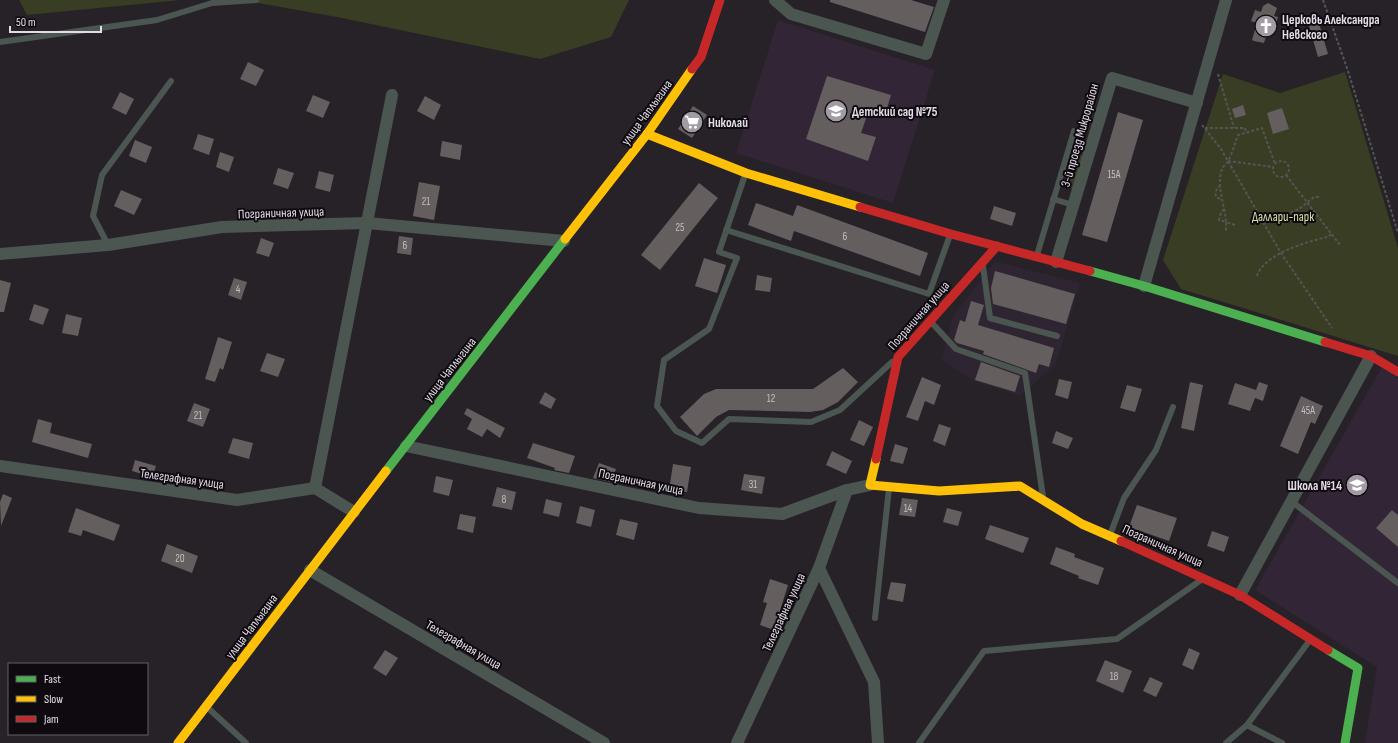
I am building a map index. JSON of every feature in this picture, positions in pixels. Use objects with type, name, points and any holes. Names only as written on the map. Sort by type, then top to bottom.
[{"type":"street","name":"улица Чаплыгина","points":[[178,743],[354,512],[647,134],[701,57],[720,0]]},
{"type":"street","points":[[776,0],[791,14],[926,54],[944,0]]},
{"type":"street","points":[[1144,286],[1226,0]]},
{"type":"street","name":"3-й проезд Микрорайон","points":[[1056,262],[1112,78],[1197,102]]},
{"type":"street","points":[[354,512],[316,488],[366,223],[392,95]]},
{"type":"street","points":[[647,134],[746,173],[951,234],[1144,286],[1371,356],[1398,372]]},
{"type":"street","name":"Пограничная улица","points":[[0,254],[108,245],[222,227],[366,223],[564,241]]},
{"type":"street","name":"Пограничная улица","points":[[870,485],[898,357],[997,246]]},
{"type":"street","points":[[1240,595],[1290,501],[1371,356]]},
{"type":"street","name":"Пограничная улица","points":[[406,446],[698,508],[782,514],[847,490],[870,485],[939,491],[1020,486],[1082,524],[1240,595],[1358,668],[1345,743]]},
{"type":"street","name":"Телеграфная улица","points":[[0,466],[237,500],[316,488]]},
{"type":"street","name":"Телеграфная улица","points":[[737,743],[819,568],[847,490]]},
{"type":"street","points":[[819,568],[874,682],[878,743]]},
{"type":"street","name":"Телеграфная улица","points":[[310,570],[604,743]]},
{"type":"lane","points":[[0,42],[157,20],[212,3],[256,0]]},
{"type":"lane","points":[[108,245],[93,216],[102,175],[171,81]]},
{"type":"lane","points":[[1036,257],[1074,131]]},
{"type":"lane","points":[[746,173],[719,252],[737,258],[710,329],[664,360],[657,406],[676,431],[702,443],[729,419],[810,422],[840,410],[898,357]]},
{"type":"lane","points":[[1053,199],[1073,205]]},
{"type":"lane","points":[[726,230],[929,294],[951,234]]},
{"type":"lane","points":[[982,263],[990,318],[1057,336]]},
{"type":"lane","points":[[930,321],[956,349],[1025,373],[1043,501]]},
{"type":"lane","points":[[1110,537],[1124,498],[1156,450],[1174,407]]},
{"type":"lane","points":[[876,618],[890,487]]},
{"type":"lane","points":[[1290,501],[1398,584]]},
{"type":"lane","points":[[919,743],[984,651],[1116,639],[1203,579]]},
{"type":"lane","points":[[1226,743],[1247,725],[1311,639]]},
{"type":"lane","points":[[206,706],[246,743]]},
{"type":"lane","points":[[1247,725],[1282,743]]},
{"type":"path","points":[[1323,0],[1348,71],[1398,233]]},
{"type":"path","points":[[1206,68],[1218,72],[1234,128]]},
{"type":"path","points":[[1193,116],[1205,128],[1221,149],[1263,224],[1332,329]]},
{"type":"path","points":[[1205,128],[1244,128],[1246,133]]},
{"type":"path","points":[[1220,199],[1222,169],[1228,161],[1238,135],[1262,128],[1275,164]]},
{"type":"path","points":[[1228,161],[1273,168]]},
{"type":"path","points":[[1278,162],[1285,162],[1289,168],[1286,175],[1279,176],[1275,174],[1273,168],[1275,164],[1278,162]]},
{"type":"path","points":[[1286,175],[1340,245]]},
{"type":"path","points":[[1220,186],[1216,189],[1216,196],[1223,203],[1226,222],[1224,226],[1226,232]]},
{"type":"path","points":[[1263,224],[1299,209],[1314,197],[1321,197]]},
{"type":"path","points":[[1224,209],[1220,213],[1220,220],[1235,225]]},
{"type":"path","points":[[1257,276],[1259,270],[1266,262],[1281,253],[1332,234]]},
{"type":"shaded area","name":"Детский сад №75","points":[[778,20],[935,70],[893,203],[736,153]]},
{"type":"shaded area","points":[[995,261],[1080,283],[1056,364],[1020,396],[974,381],[942,360],[953,316]]},
{"type":"shaded area","name":"Школа №14","points":[[1383,365],[1398,379],[1398,743],[1365,743],[1377,667],[1255,590]]},
{"type":"green space","points":[[19,0],[180,0],[27,15]]},
{"type":"green space","points":[[242,0],[629,0],[611,37],[540,59],[337,17]]},
{"type":"green space","name":"Даллари-парк","points":[[1345,72],[1398,248],[1398,356],[1181,289],[1163,260],[1223,74],[1280,93]]},
{"type":"green space","points":[[1073,153],[1083,156],[1073,189],[1063,186]]},
{"type":"building","points":[[830,0],[911,0],[934,7],[925,32],[830,2]]},
{"type":"building","name":"Церковь Александра Невского","points":[[1268,3],[1277,8],[1274,16],[1278,17],[1275,28],[1269,26],[1264,43],[1254,41],[1252,40],[1257,23],[1251,21],[1255,10],[1261,12],[1263,6]]},
{"type":"building","points":[[1319,23],[1328,54],[1318,57],[1309,26]]},
{"type":"building","points":[[248,62],[264,70],[256,86],[240,79]]},
{"type":"building","points":[[827,76],[891,95],[884,118],[868,113],[861,133],[876,137],[868,161],[806,139]]},
{"type":"building","points":[[120,92],[134,99],[126,115],[112,108]]},
{"type":"building","points":[[313,95],[330,102],[323,118],[306,111]]},
{"type":"building","points":[[425,96],[441,105],[434,120],[417,111]]},
{"type":"building","points":[[1243,105],[1246,115],[1235,118],[1232,109]]},
{"type":"building","name":"Николай","points":[[693,106],[707,115],[692,138],[678,129]]},
{"type":"building","points":[[1282,108],[1289,129],[1273,134],[1267,113]]},
{"type":"building","points":[[1118,112],[1143,120],[1107,242],[1082,235]]},
{"type":"building","points":[[198,134],[214,139],[209,155],[193,149]]},
{"type":"building","points":[[135,140],[152,147],[146,163],[129,156]]},
{"type":"building","points":[[442,141],[462,145],[460,160],[440,156]]},
{"type":"building","points":[[220,152],[234,157],[229,172],[216,167]]},
{"type":"building","points":[[278,168],[294,173],[288,189],[273,184]]},
{"type":"building","points":[[319,171],[334,175],[330,192],[315,188]]},
{"type":"building","points":[[419,182],[440,186],[434,220],[413,216]]},
{"type":"building","points":[[699,183],[718,198],[660,270],[641,255]]},
{"type":"building","points":[[121,190],[142,199],[134,215],[114,206]]},
{"type":"building","points":[[756,203],[793,216],[797,205],[928,253],[920,276],[794,231],[791,241],[748,225]]},
{"type":"building","points":[[994,206],[1016,213],[1012,226],[990,219]]},
{"type":"building","points":[[399,236],[413,238],[411,255],[397,253]]},
{"type":"building","points":[[261,238],[274,243],[269,257],[256,253]]},
{"type":"building","points":[[704,258],[726,265],[717,293],[695,286]]},
{"type":"building","points":[[995,271],[1075,294],[1066,324],[993,304],[991,288]]},
{"type":"building","points":[[757,275],[772,278],[770,292],[755,290]]},
{"type":"building","points":[[234,278],[247,282],[241,300],[228,295]]},
{"type":"building","points":[[0,280],[11,283],[4,312],[0,312]]},
{"type":"building","points":[[971,301],[984,305],[978,325],[1054,348],[1049,367],[1039,364],[1036,373],[983,354],[984,351],[957,343],[954,340],[960,320],[965,322]]},
{"type":"building","points":[[34,304],[49,309],[43,325],[29,320]]},
{"type":"building","points":[[66,314],[82,318],[78,336],[62,333]]},
{"type":"building","points":[[218,337],[232,342],[223,370],[220,368],[215,382],[205,379]]},
{"type":"building","points":[[267,353],[285,359],[278,377],[260,371]]},
{"type":"building","points":[[981,362],[1020,376],[1015,392],[975,380]]},
{"type":"building","points":[[843,368],[858,382],[838,402],[823,410],[810,412],[729,410],[716,417],[697,436],[680,417],[704,394],[716,389],[813,389]]},
{"type":"building","points":[[922,377],[941,385],[934,405],[925,401],[918,421],[906,417]]},
{"type":"building","points":[[1059,379],[1072,382],[1068,399],[1055,395]]},
{"type":"building","points":[[1190,382],[1203,385],[1194,431],[1181,428]]},
{"type":"building","points":[[1259,382],[1268,385],[1263,401],[1255,398],[1250,411],[1228,404],[1235,383],[1256,390]]},
{"type":"building","points":[[1127,385],[1142,389],[1135,412],[1120,408]]},
{"type":"building","points":[[545,392],[556,399],[551,409],[539,403]]},
{"type":"building","points":[[1301,396],[1323,406],[1315,424],[1311,422],[1298,454],[1280,446]]},
{"type":"building","points":[[194,403],[210,409],[203,427],[187,421]]},
{"type":"building","points":[[467,408],[505,428],[500,438],[487,429],[482,437],[467,429],[472,419],[464,414]]},
{"type":"building","points":[[38,419],[52,423],[50,433],[92,444],[88,458],[32,442]]},
{"type":"building","points":[[859,420],[873,427],[864,446],[850,440]]},
{"type":"building","points":[[939,424],[951,428],[945,446],[933,441]]},
{"type":"building","points":[[1056,431],[1073,438],[1068,449],[1052,443]]},
{"type":"building","points":[[233,438],[253,443],[249,459],[228,453]]},
{"type":"building","points":[[533,443],[575,456],[569,473],[554,470],[555,468],[527,458]]},
{"type":"building","points":[[895,444],[908,448],[903,464],[890,461]]},
{"type":"building","points":[[832,451],[852,461],[846,474],[826,465]]},
{"type":"building","points":[[135,460],[156,466],[152,477],[132,471]]},
{"type":"building","points":[[599,463],[616,469],[611,482],[593,478]]},
{"type":"building","points":[[673,464],[691,467],[687,492],[669,490]]},
{"type":"building","points":[[744,474],[765,477],[762,494],[741,490]]},
{"type":"building","points":[[436,476],[453,480],[449,496],[433,492]]},
{"type":"building","points":[[497,487],[516,492],[512,510],[492,506]]},
{"type":"building","points":[[3,494],[12,498],[1,526],[0,502]]},
{"type":"building","points":[[902,498],[918,500],[915,517],[899,515]]},
{"type":"building","points":[[546,499],[562,503],[559,517],[543,513]]},
{"type":"building","points":[[1137,505],[1177,518],[1169,541],[1129,527]]},
{"type":"building","points":[[580,506],[595,510],[591,527],[576,523]]},
{"type":"building","points":[[76,508],[120,525],[114,541],[83,530],[81,536],[68,532]]},
{"type":"building","points":[[947,508],[962,512],[958,526],[943,522]]},
{"type":"building","points":[[1392,510],[1398,515],[1398,547],[1376,528]]},
{"type":"building","points":[[460,514],[476,517],[473,533],[457,529]]},
{"type":"building","points":[[620,519],[638,523],[634,540],[616,535]]},
{"type":"building","points":[[990,525],[1029,538],[1023,553],[985,539]]},
{"type":"building","points":[[1212,531],[1229,537],[1224,552],[1207,546]]},
{"type":"building","points":[[167,544],[198,556],[192,573],[161,561]]},
{"type":"building","points":[[1056,547],[1075,554],[1074,557],[1104,568],[1098,585],[1078,578],[1079,576],[1050,564]]},
{"type":"building","points":[[770,579],[788,585],[774,630],[760,625],[767,603],[763,602]]},
{"type":"building","points":[[891,582],[906,584],[903,602],[887,599]]},
{"type":"building","points":[[1189,648],[1200,653],[1193,670],[1182,665]]},
{"type":"building","points":[[385,650],[398,658],[386,676],[373,668]]},
{"type":"building","points":[[1105,660],[1132,671],[1123,693],[1096,681]]},
{"type":"building","points":[[1150,677],[1163,683],[1156,697],[1143,691]]},
{"type":"traffic: fast","points":[[386,471],[565,239]]},
{"type":"traffic: fast","points":[[1090,271],[1144,286],[1325,342]]},
{"type":"traffic: fast","points":[[1328,650],[1358,668],[1345,743]]},
{"type":"traffic: slow","points":[[565,239],[647,134],[692,69]]},
{"type":"traffic: slow","points":[[647,134],[746,173],[860,207]]},
{"type":"traffic: slow","points":[[876,459],[870,485],[939,491],[1020,486],[1082,524],[1121,541]]},
{"type":"traffic: slow","points":[[178,743],[386,471]]},
{"type":"traffic: jam","points":[[692,69],[701,57],[720,0]]},
{"type":"traffic: jam","points":[[860,207],[951,234],[1090,271]]},
{"type":"traffic: jam","points":[[876,459],[898,357],[997,246]]},
{"type":"traffic: jam","points":[[1325,342],[1371,356],[1398,372]]},
{"type":"traffic: jam","points":[[1121,541],[1240,595],[1328,650]]},
{"type":"place","name":"Церковь Александра Невского","points":[[1266,26]]},
{"type":"place","name":"Детский сад №75","points":[[836,111]]},
{"type":"place","name":"Николай","points":[[692,122]]},
{"type":"place","name":"Школа №14","points":[[1357,485]]}]
